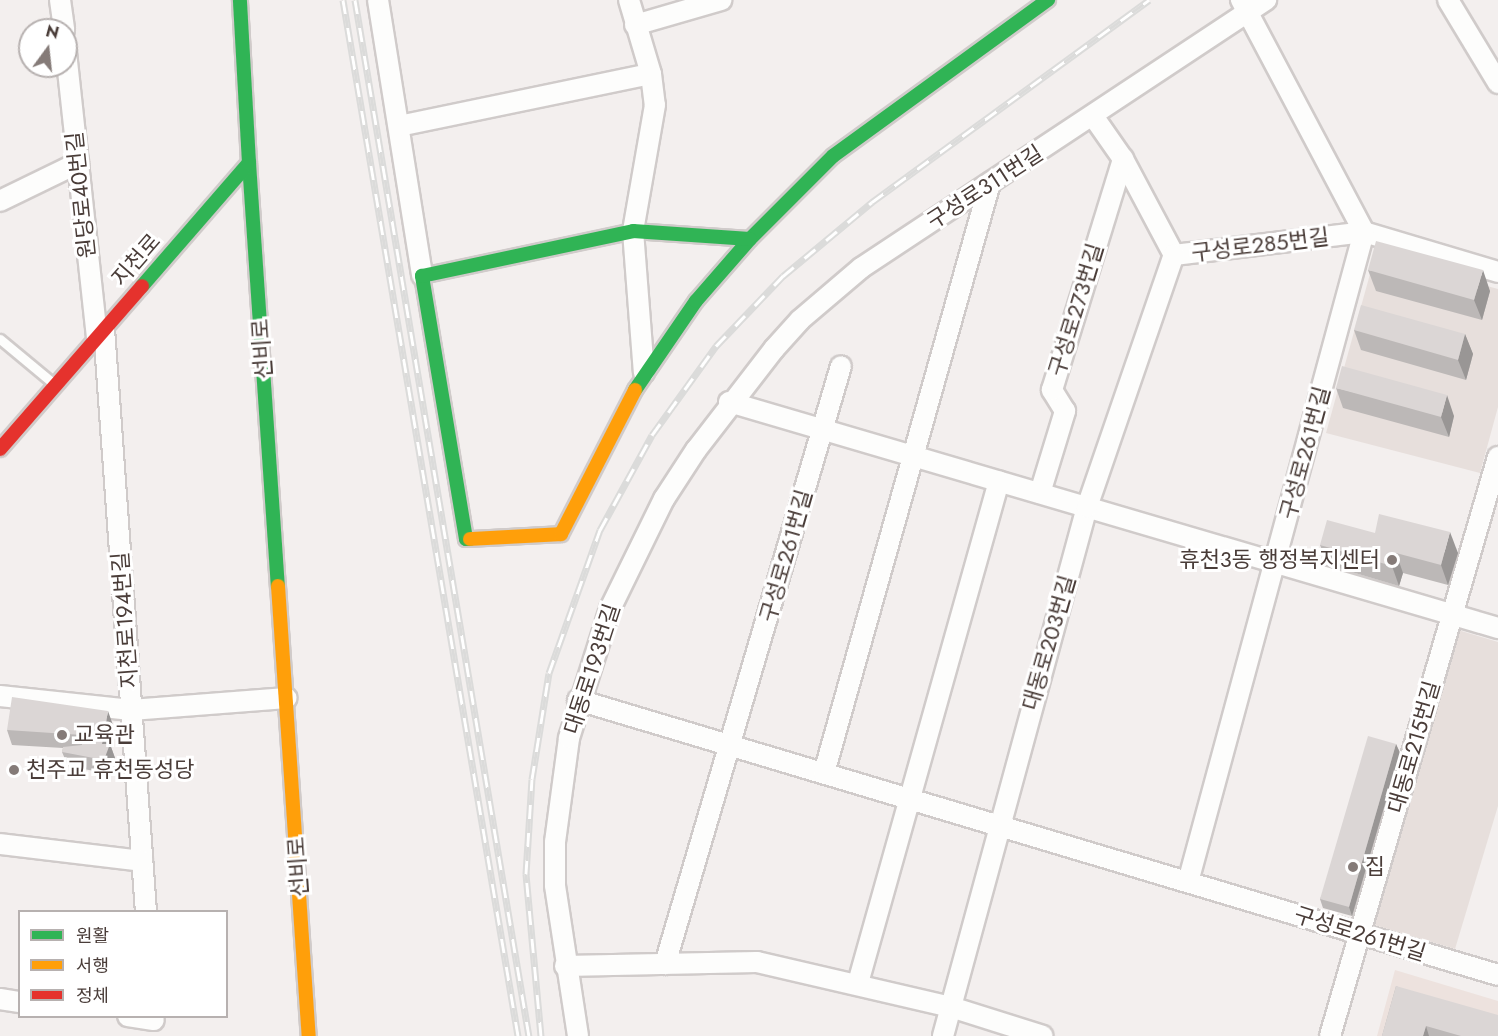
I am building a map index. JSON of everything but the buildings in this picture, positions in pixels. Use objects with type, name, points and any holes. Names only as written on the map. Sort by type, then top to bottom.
[{"type":"street","points":[[60,0],[62,18]]},
{"type":"street","name":"선비로","points":[[240,0],[249,163],[309,1036]]},
{"type":"street","points":[[378,0],[466,539],[561,534],[644,373],[696,301],[750,239],[833,156],[1048,0]]},
{"type":"street","points":[[629,0],[651,74],[655,105],[633,231],[644,373]]},
{"type":"street","points":[[635,26],[721,0]]},
{"type":"street","points":[[1448,0],[1498,83]]},
{"type":"street","name":"구성로311번길","points":[[729,402],[800,320],[861,268],[1093,116],[1252,4]]},
{"type":"street","name":"구성로285번길","points":[[1252,4],[1364,232]]},
{"type":"street","points":[[399,126],[651,74]]},
{"type":"street","name":"원당로40번길","points":[[69,78],[101,334]]},
{"type":"street","name":"구성로285번길","points":[[1093,116],[1123,159],[1174,255],[1364,232],[1498,272]]},
{"type":"street","name":"구성로273번길","points":[[1040,493],[1065,411],[1052,390],[1123,159]]},
{"type":"street","points":[[0,201],[78,163]]},
{"type":"street","name":"지천로","points":[[0,449],[249,163]]},
{"type":"street","points":[[824,773],[916,457],[990,183]]},
{"type":"street","points":[[422,276],[633,231],[750,239]]},
{"type":"street","name":"구성로261번길","points":[[1188,882],[1364,232]]},
{"type":"street","name":"대동로203번길","points":[[943,1036],[997,825],[1087,507],[1174,255]]},
{"type":"street","name":"지천로194번길","points":[[101,334],[146,910]]},
{"type":"street","name":"구성로261번길","points":[[664,964],[841,366]]},
{"type":"street","points":[[729,402],[1498,628]]},
{"type":"street","name":"대동로193번길","points":[[578,1036],[565,966],[555,885],[555,842],[568,738],[578,700],[610,609],[637,551],[664,499],[729,402]]},
{"type":"street","name":"대동로215번길","points":[[1330,1036],[1498,457]]},
{"type":"street","points":[[858,983],[999,481]]},
{"type":"street","points":[[0,696],[131,710],[287,698]]},
{"type":"street","name":"구성로261번길","points":[[578,700],[1498,975]]},
{"type":"street","points":[[0,844],[142,861]]},
{"type":"street","points":[[565,966],[757,962],[858,983],[951,1007],[1043,1036]]},
{"type":"street","points":[[0,999],[18,1002]]},
{"type":"street","points":[[132,1018],[154,1024]]},
{"type":"lane","points":[[0,339],[56,385]]},
{"type":"shaded area","points":[[1375,256],[1498,289],[1498,407],[1480,473],[1326,433]]},
{"type":"shaded area","points":[[1458,630],[1498,642],[1498,806],[1455,949],[1371,924]]},
{"type":"shaded area","points":[[1395,970],[1498,1001],[1498,1036],[1377,1036]]},
{"type":"railway","points":[[343,0],[518,1036]]},
{"type":"railway","points":[[355,0],[529,1036]]},
{"type":"railway","points":[[541,1036],[526,874],[532,779],[549,673],[600,530],[652,435],[716,346],[783,276],[872,202],[1149,0]]},
{"type":"traffic: fast","points":[[142,286],[249,163],[240,0]]},
{"type":"traffic: fast","points":[[635,390],[696,301],[750,239],[833,156],[1048,0]]},
{"type":"traffic: fast","points":[[249,163],[278,586]]},
{"type":"traffic: fast","points":[[470,539],[466,539],[422,276],[633,231],[750,239]]},
{"type":"traffic: slow","points":[[470,539],[561,534],[635,390]]},
{"type":"traffic: slow","points":[[278,586],[309,1036]]},
{"type":"traffic: jam","points":[[0,449],[142,286]]},
{"type":"place","name":"휴천3동 행정복지센터","points":[[1392,560]]},
{"type":"place","name":"교육관","points":[[62,735]]},
{"type":"place","name":"천주교 휴천동성당","points":[[14,770]]},
{"type":"place","name":"집","points":[[1353,867]]}]
